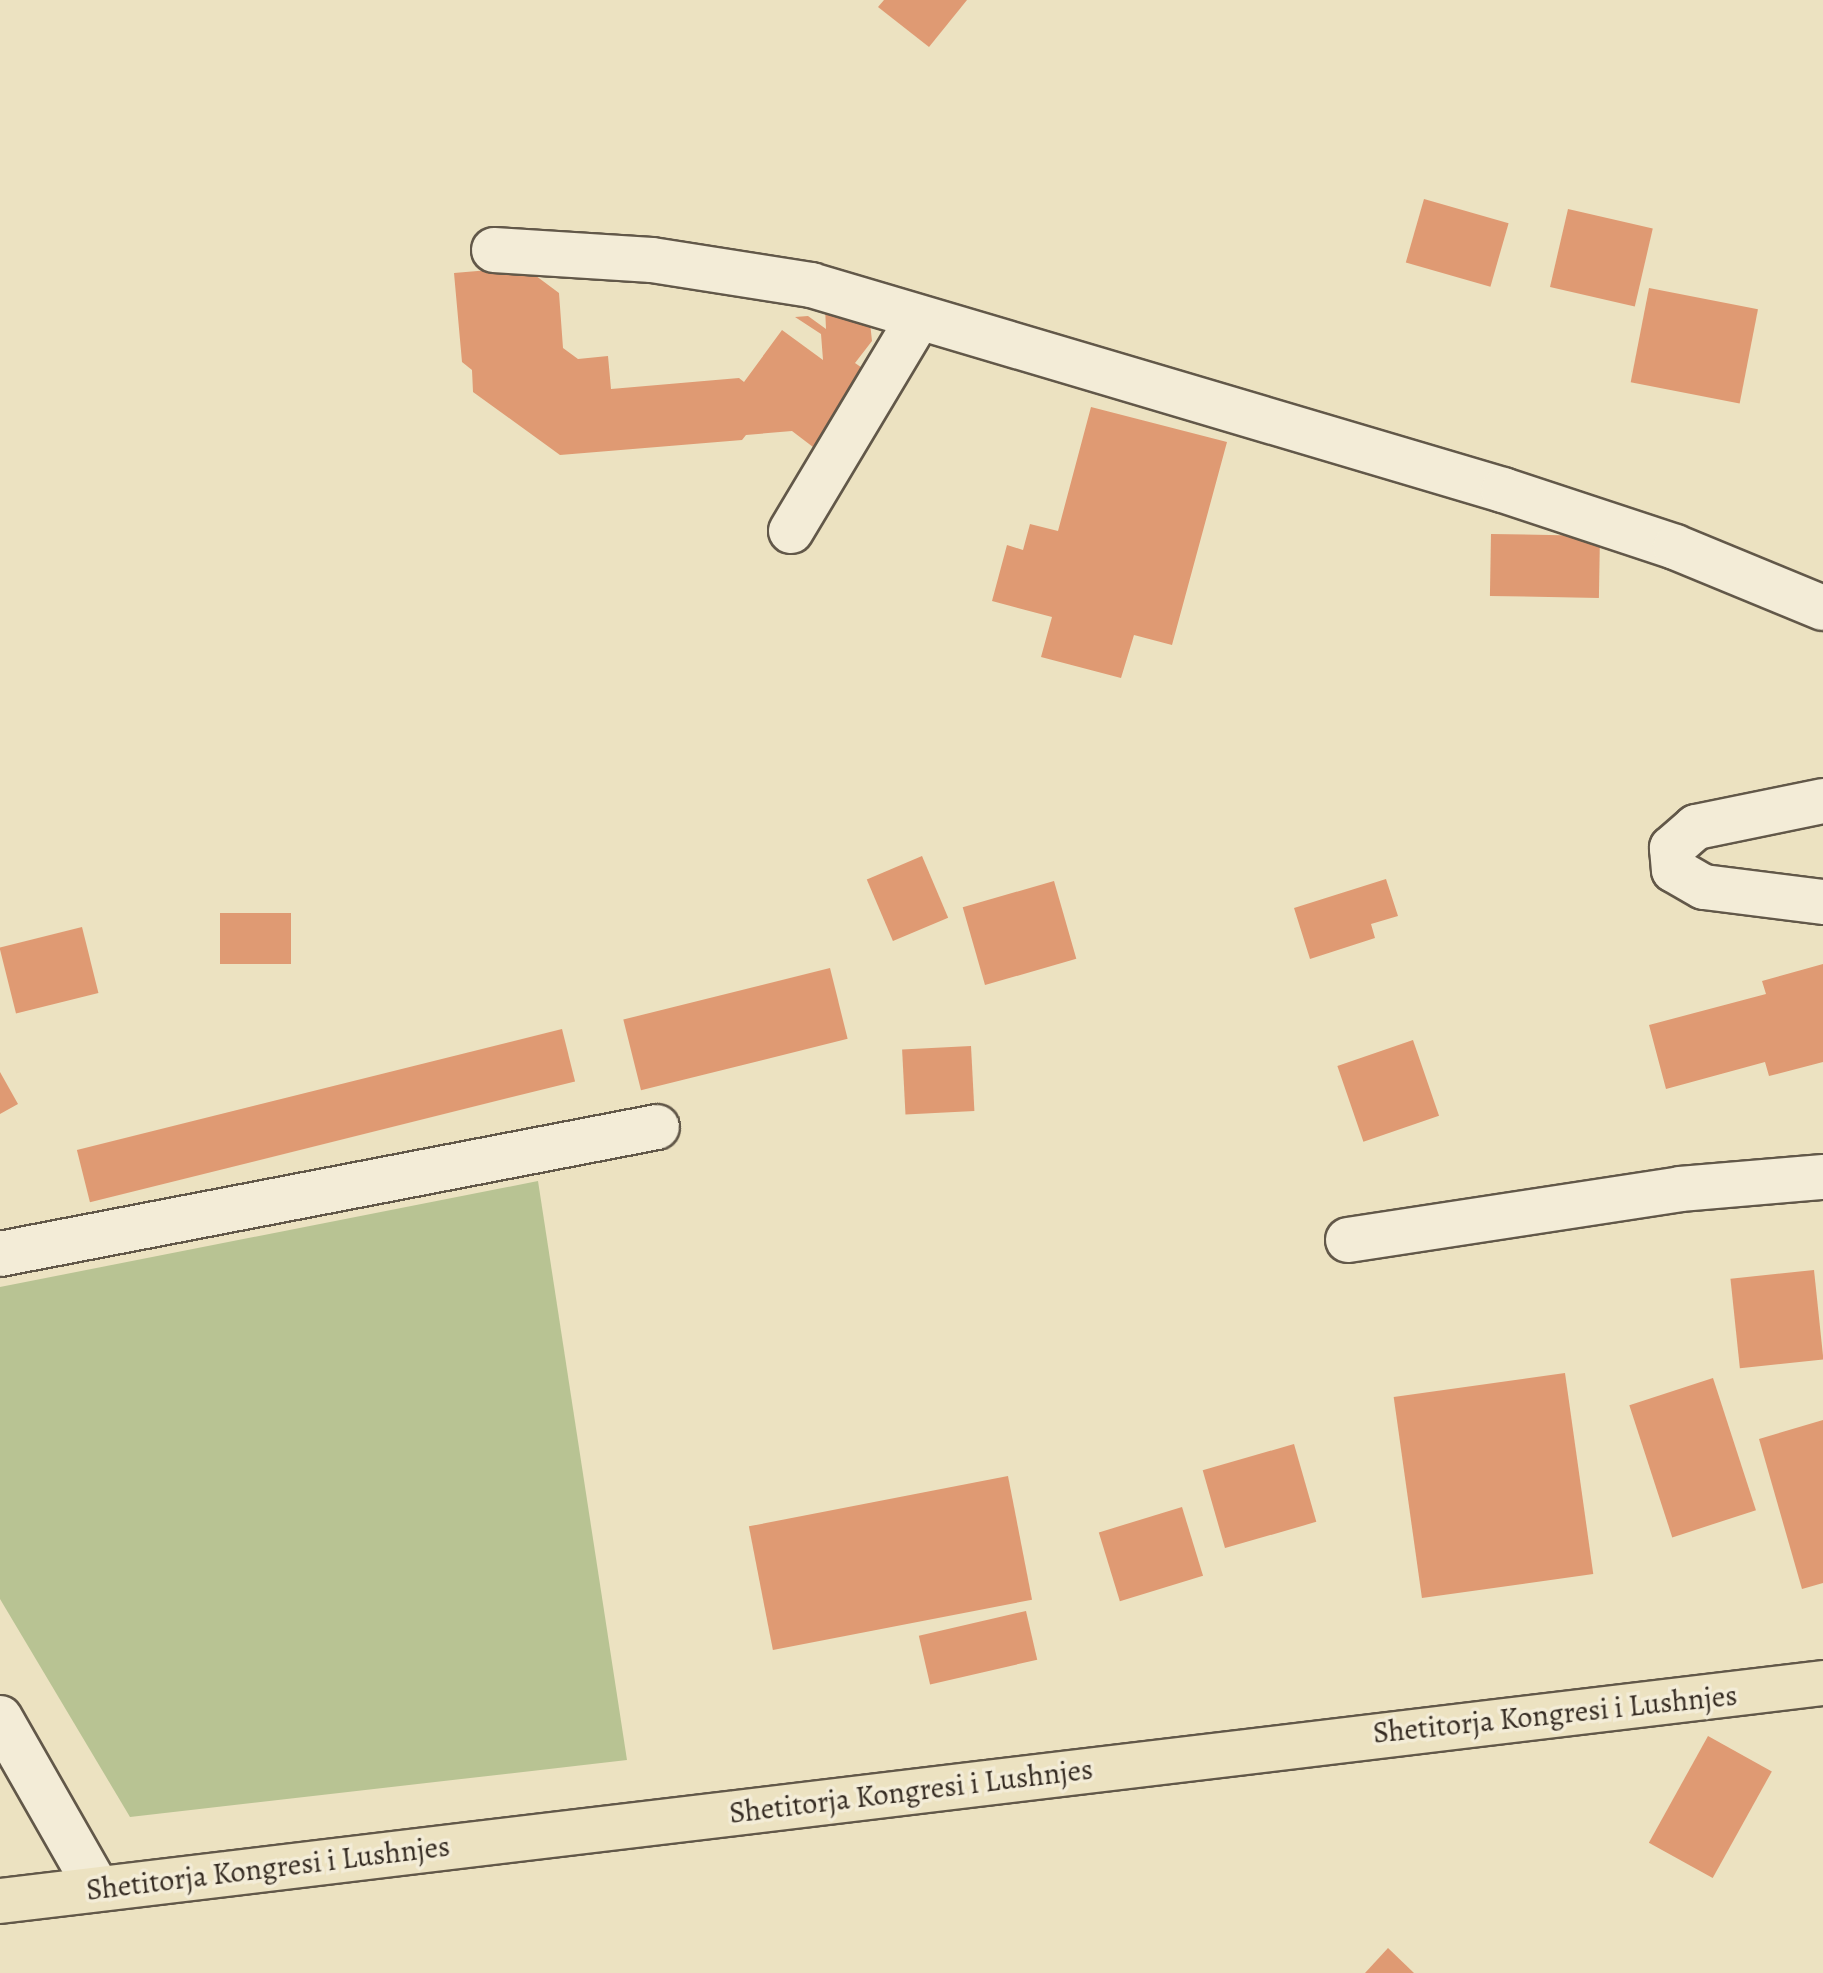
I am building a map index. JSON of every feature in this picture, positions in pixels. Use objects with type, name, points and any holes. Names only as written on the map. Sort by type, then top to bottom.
[{"type":"main road","name":"Shetitorja Kongresi i Lushnjes","points":[[0,1901],[1823,1683]]},
{"type":"street","points":[[494,250],[681,264],[811,285],[1517,495],[1675,547],[1823,608]]},
{"type":"street","points":[[791,531],[918,319]]},
{"type":"street","points":[[1823,801],[1696,827],[1672,848],[1674,870],[1704,887],[1823,902]]},
{"type":"street","points":[[0,1254],[657,1127]]},
{"type":"street","points":[[1348,1240],[1680,1189],[1823,1177]]},
{"type":"street","points":[[0,1718],[97,1888]]},
{"type":"green space","points":[[538,1181],[627,1760],[130,1817],[0,1599],[0,1287]]},
{"type":"building","points":[[884,0],[967,0],[929,47],[878,7]]},
{"type":"building","points":[[1424,199],[1509,223],[1490,287],[1406,262]]},
{"type":"building","points":[[1568,209],[1653,229],[1635,307],[1550,287]]},
{"type":"building","points":[[524,267],[559,293],[563,348],[578,359],[608,356],[611,389],[739,378],[744,382],[782,330],[823,360],[821,334],[795,317],[808,316],[826,329],[825,307],[868,304],[872,341],[855,363],[868,372],[813,447],[792,431],[746,435],[742,440],[560,455],[473,392],[472,370],[462,362],[454,273]]},
{"type":"building","points":[[1649,288],[1758,309],[1740,403],[1631,382]]},
{"type":"building","points":[[1091,407],[1227,442],[1172,645],[1134,635],[1121,678],[1041,657],[1052,617],[992,601],[1007,545],[1023,550],[1030,524],[1058,531]]},
{"type":"building","points":[[1491,534],[1600,536],[1599,598],[1490,596]]},
{"type":"building","points":[[922,856],[948,918],[893,941],[867,879]]},
{"type":"building","points":[[1386,879],[1398,916],[1371,924],[1375,938],[1310,959],[1294,908]]},
{"type":"building","points":[[1054,881],[1076,959],[985,985],[963,907]]},
{"type":"building","points":[[220,913],[291,913],[291,964],[220,964]]},
{"type":"building","points":[[82,927],[98,993],[16,1014],[0,947]]},
{"type":"building","points":[[1823,964],[1823,1062],[1769,1076],[1765,1062],[1666,1089],[1649,1025],[1766,994],[1762,981]]},
{"type":"building","points":[[830,968],[848,1039],[641,1090],[623,1020]]},
{"type":"building","points":[[562,1029],[575,1081],[90,1202],[77,1150]]},
{"type":"building","points":[[1413,1040],[1439,1116],[1363,1142],[1337,1066]]},
{"type":"building","points":[[971,1046],[974,1111],[905,1115],[902,1050]]},
{"type":"building","points":[[0,1072],[18,1104],[0,1114]]},
{"type":"building","points":[[1814,1270],[1823,1360],[1740,1368],[1730,1279]]},
{"type":"building","points":[[1565,1373],[1593,1574],[1422,1598],[1394,1397]]},
{"type":"building","points":[[1713,1378],[1756,1510],[1672,1537],[1629,1405]]},
{"type":"building","points":[[1823,1420],[1823,1583],[1802,1589],[1759,1439]]},
{"type":"building","points":[[1294,1444],[1316,1522],[1225,1548],[1203,1470]]},
{"type":"building","points":[[1008,1476],[1032,1600],[773,1650],[749,1526]]},
{"type":"building","points":[[1182,1507],[1203,1576],[1120,1601],[1099,1532]]},
{"type":"building","points":[[1026,1611],[1037,1660],[930,1684],[919,1636]]},
{"type":"building","points":[[1708,1736],[1772,1771],[1713,1878],[1649,1843]]},
{"type":"building","points":[[1388,1948],[1414,1973],[1365,1973]]}]
